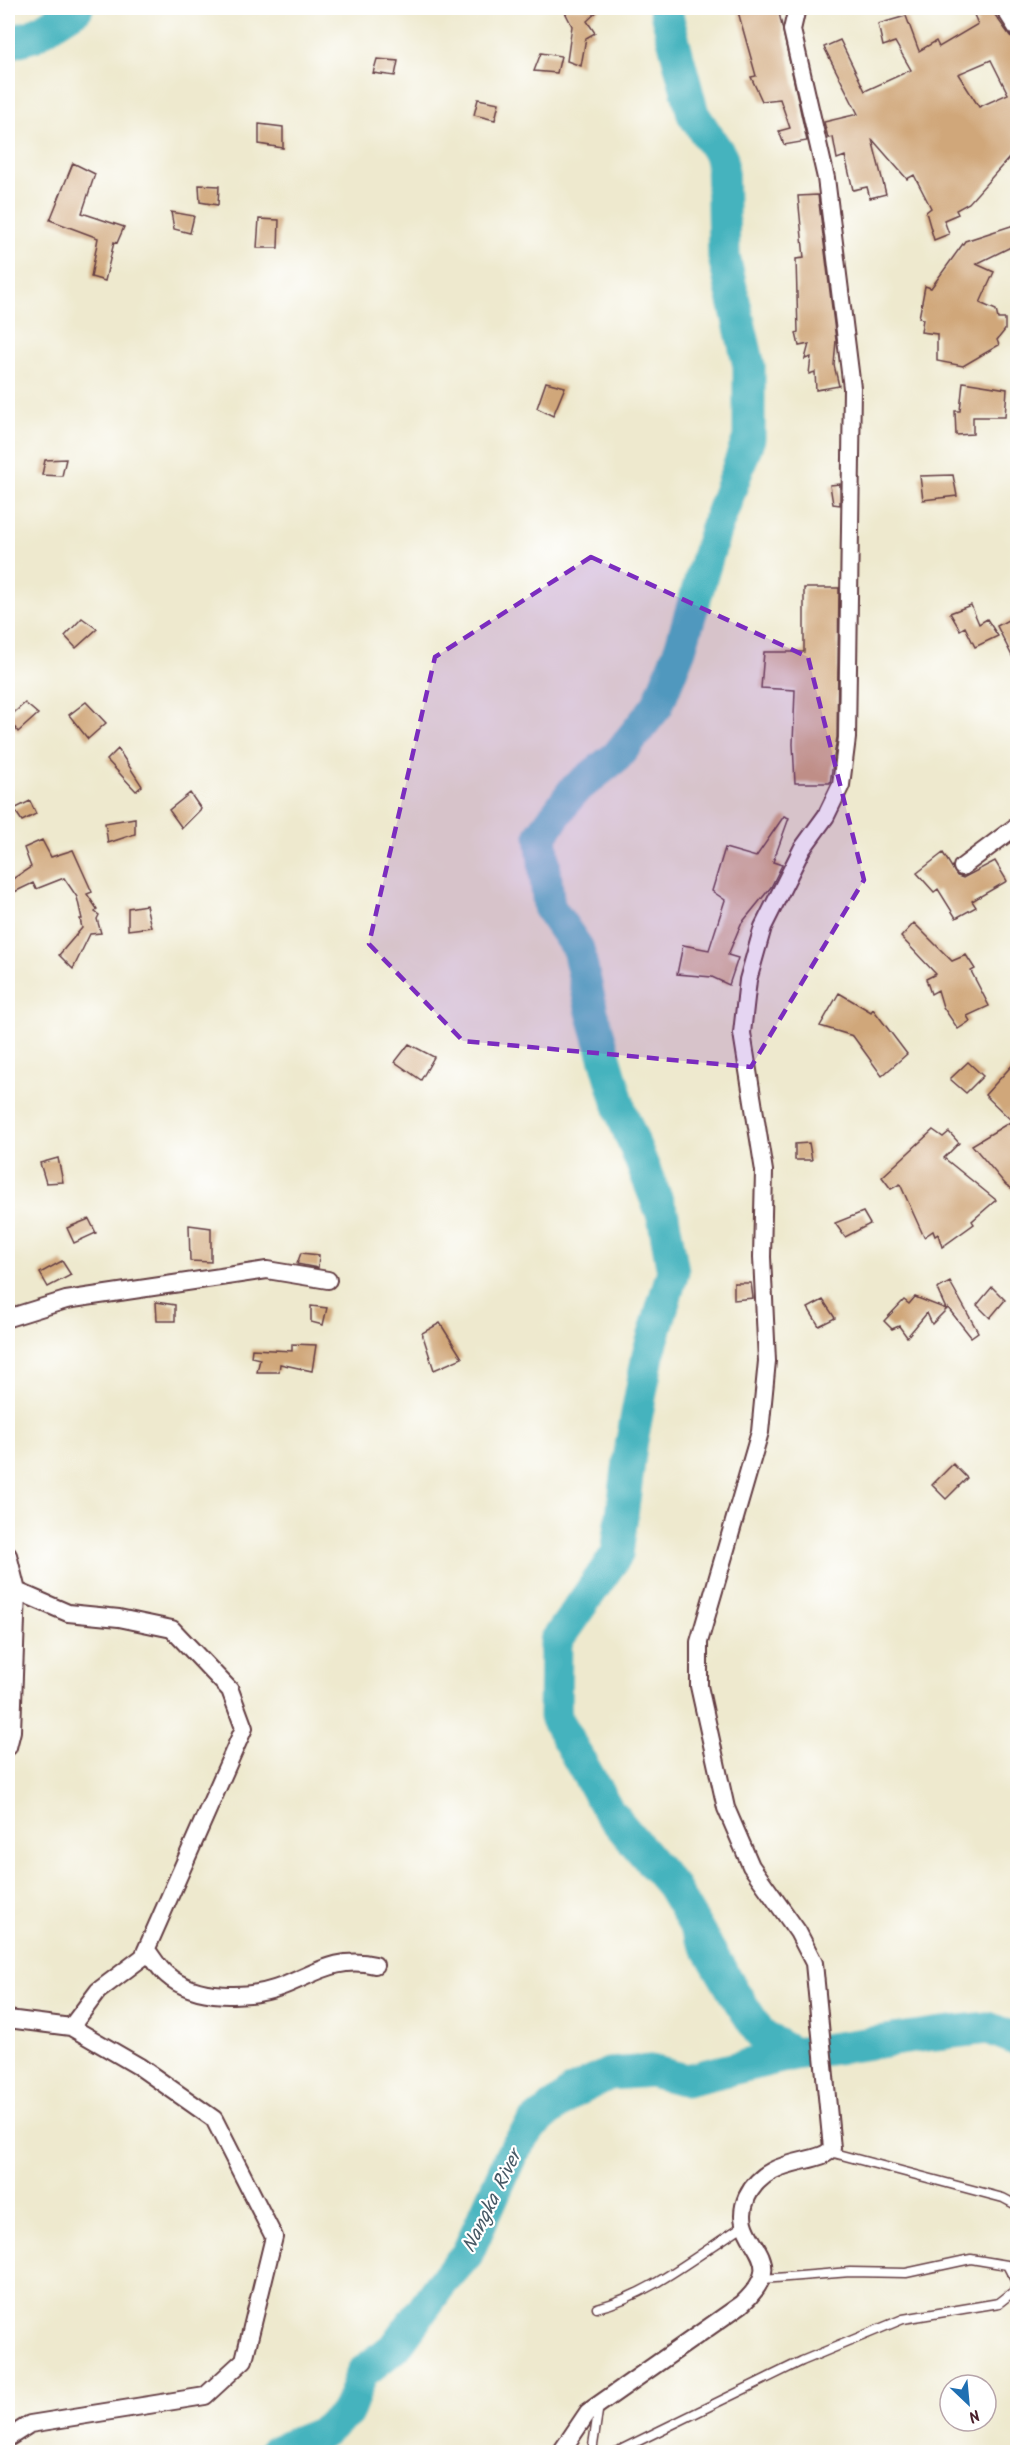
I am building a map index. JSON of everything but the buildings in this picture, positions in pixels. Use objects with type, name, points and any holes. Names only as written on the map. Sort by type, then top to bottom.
[{"type":"street","points":[[561,2452],[588,2412],[742,2304],[755,2292],[763,2279],[765,2270],[761,2254],[744,2226],[741,2214],[748,2196],[762,2178],[787,2163],[831,2152],[831,2124],[814,1963],[798,1932],[751,1866],[726,1808],[703,1706],[699,1664],[699,1642],[708,1605],[760,1432],[767,1361],[762,1257],[764,1171],[742,1033],[748,980],[763,927],[802,849],[826,816],[841,785],[847,738],[852,388],[826,178],[792,30],[797,8]]},
{"type":"street","points":[[1004,8],[1017,30]]},
{"type":"street","points":[[962,867],[1017,825]]},
{"type":"street","points":[[8,1318],[66,1300],[267,1270],[328,1280]]},
{"type":"street","points":[[8,1555],[17,1591],[12,1731],[8,1747]]},
{"type":"street","points":[[17,1591],[68,1613],[118,1618],[172,1629],[230,1690],[244,1728],[143,1957],[98,1991],[71,2027]]},
{"type":"street","points":[[147,1950],[166,1975],[187,1988],[225,1995],[280,1987],[322,1968],[357,1960],[375,1965]]},
{"type":"street","points":[[8,2019],[71,2027],[140,2067],[214,2119],[274,2237],[244,2360],[205,2396],[30,2424],[8,2438]]},
{"type":"lane","points":[[831,2152],[1003,2198],[1017,2206]]},
{"type":"lane","points":[[597,2308],[610,2305],[662,2279],[744,2226]]},
{"type":"lane","points":[[616,2452],[802,2361],[903,2319],[999,2303],[1017,2287],[1007,2265],[971,2259],[906,2272],[850,2272],[763,2279]]},
{"type":"lane","points":[[592,2452],[599,2403]]},
{"type":"highlighted area","points":[[591,557],[808,657],[864,880],[751,1067],[463,1041],[369,944],[435,657]]},
{"type":"waterway","points":[[8,43],[33,36],[77,8]]},
{"type":"waterway","points":[[665,8],[693,114],[722,158],[724,257],[749,366],[749,438],[715,531],[680,649],[657,706],[617,756],[573,791],[541,835],[549,907],[578,949],[592,1012],[621,1112],[663,1216],[673,1271],[648,1355],[631,1446],[617,1554],[556,1641],[555,1717],[609,1812],[671,1885],[762,2036],[794,2054]]},
{"type":"waterway","name":"Nangka River","points":[[274,2452],[321,2433],[347,2413],[362,2373],[396,2346],[440,2285],[467,2254],[512,2153],[533,2124],[573,2092],[609,2074],[651,2071],[686,2080],[794,2054],[935,2034],[988,2028],[1018,2040]]}]
